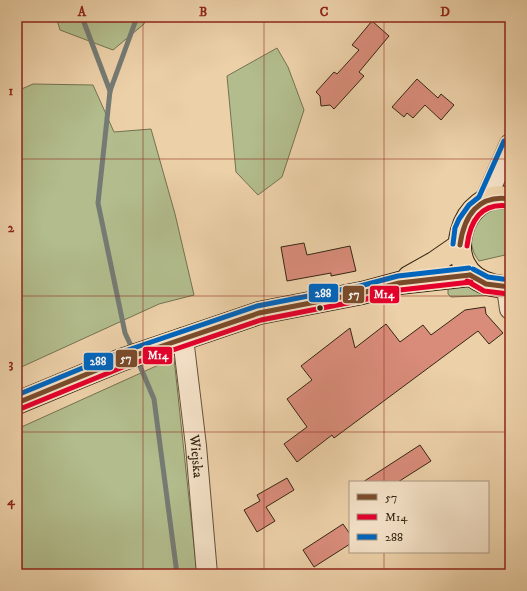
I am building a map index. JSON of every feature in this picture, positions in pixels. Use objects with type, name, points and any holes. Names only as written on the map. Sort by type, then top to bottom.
[{"type":"main road","points":[[508,287],[486,284],[470,275],[462,261],[460,245],[462,230],[465,222],[474,210],[491,198],[510,198]]},
{"type":"main road","points":[[399,282],[434,263],[460,245]]},
{"type":"main road","points":[[17,403],[121,360],[258,313],[362,293],[399,282],[470,275]]},
{"type":"street","points":[[485,201],[510,144]]},
{"type":"street","points":[[508,287],[510,309]]},
{"type":"street","name":"Wiejska","points":[[183,338],[196,446],[207,574]]},
{"type":"green space","points":[[56,17],[146,17],[144,24],[113,50],[60,30]]},
{"type":"green space","points":[[277,48],[288,67],[304,110],[282,177],[258,195],[236,172],[227,76]]},
{"type":"green space","points":[[33,84],[93,85],[114,132],[151,129],[175,214],[194,295],[159,304],[17,369],[17,91]]},
{"type":"green space","points":[[498,207],[510,207],[510,256],[505,255],[479,261],[474,253],[471,241],[474,227],[482,216]]},
{"type":"green space","points":[[456,281],[498,295],[451,297],[448,294],[448,282]]},
{"type":"green space","points":[[174,358],[197,574],[17,574],[17,429]]},
{"type":"building","points":[[372,21],[389,36],[359,72],[364,76],[334,109],[330,105],[321,106],[320,96],[316,92],[334,72],[337,74],[359,50],[352,45]]},
{"type":"building","points":[[417,79],[438,98],[441,94],[454,105],[441,120],[425,105],[413,118],[407,113],[404,117],[392,107]]},
{"type":"building","points":[[304,243],[307,255],[350,246],[356,271],[331,276],[331,273],[287,281],[281,247]]},
{"type":"building","points":[[485,307],[486,314],[503,333],[489,344],[478,331],[334,438],[332,435],[297,462],[284,444],[307,427],[287,399],[312,380],[301,366],[350,328],[355,348],[386,324],[400,342],[423,325],[431,335],[465,310]]},
{"type":"building","points":[[420,445],[431,461],[400,481],[365,481]]},
{"type":"building","points":[[287,478],[294,490],[266,507],[275,521],[257,532],[244,510],[260,501],[257,495]]},
{"type":"building","points":[[343,524],[349,533],[349,545],[314,567],[303,550]]},
{"type":"waterway","points":[[82,17],[110,91]]},
{"type":"waterway","points":[[133,350],[125,333],[98,203],[110,91],[137,17]]},
{"type":"waterway","points":[[137,359],[154,399],[177,574]]},
{"type":"transit line","name":"288","points":[[453,244],[455,228],[459,219],[469,205],[479,197],[504,141]]},
{"type":"transit line","name":"57","points":[[460,245],[465,225],[474,209],[489,200],[499,198],[510,199]]},
{"type":"transit line","name":"M14","points":[[467,246],[474,221],[484,210],[491,207],[509,206]]},
{"type":"transit line","name":"288","points":[[17,395],[119,353],[257,306],[360,286],[398,276],[469,268]]},
{"type":"transit line","name":"288","points":[[473,269],[488,277],[510,280]]},
{"type":"transit line","name":"57","points":[[470,275],[486,284],[510,287]]},
{"type":"transit line","name":"57","points":[[17,403],[121,360],[259,313],[362,293],[399,283],[470,275]]},
{"type":"transit line","name":"M14","points":[[467,281],[484,291],[509,294]]},
{"type":"transit line","name":"M14","points":[[20,409],[123,367],[261,320],[363,300],[400,290],[471,282]]}]
